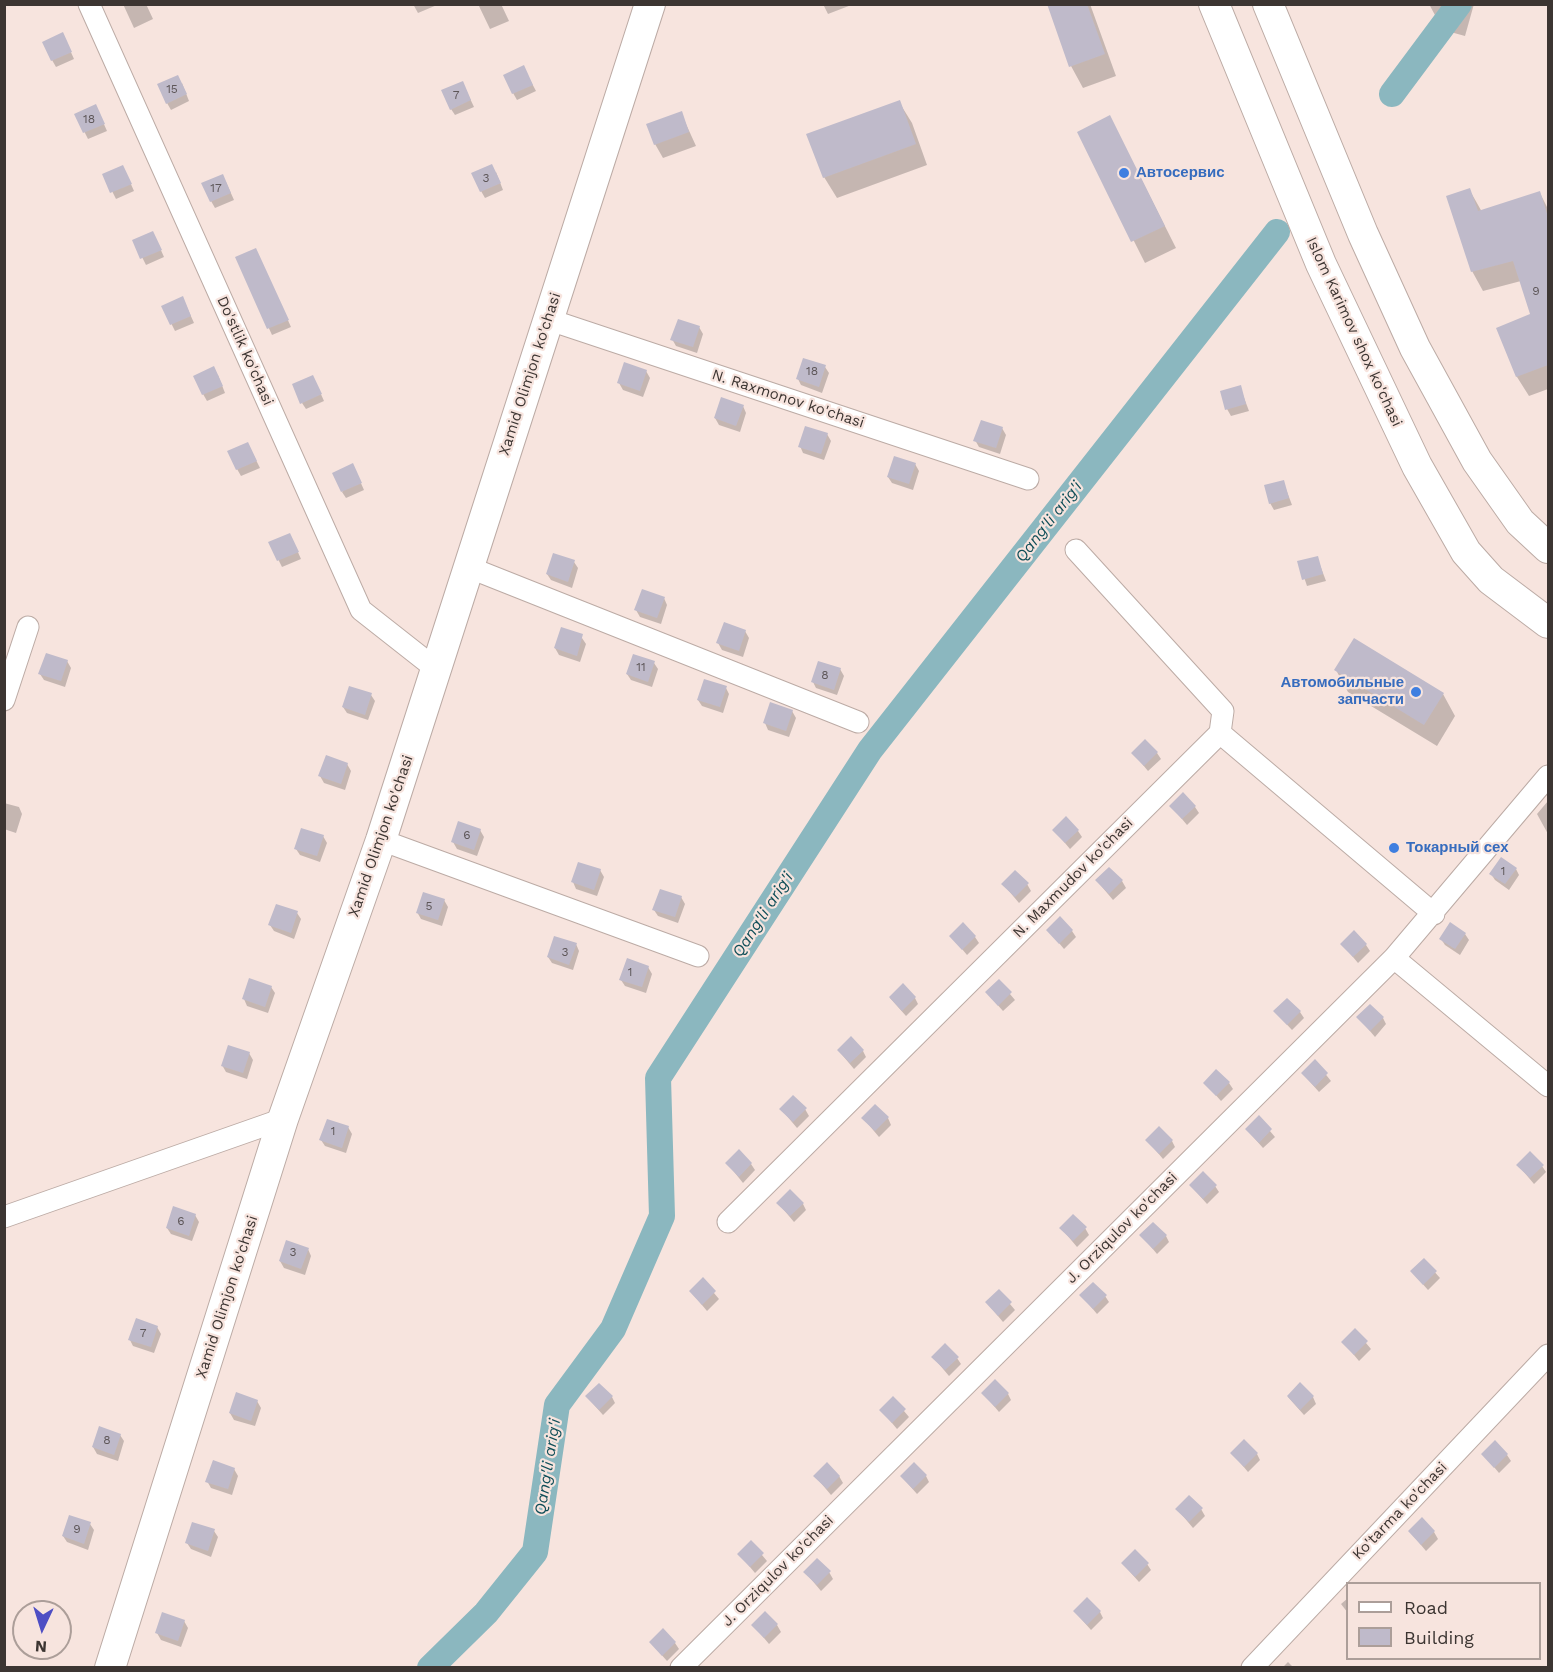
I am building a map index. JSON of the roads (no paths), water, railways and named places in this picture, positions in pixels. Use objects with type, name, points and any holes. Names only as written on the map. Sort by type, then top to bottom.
[{"type":"main road","name":"Xamid Olimjon ko'chasi","points":[[110,1668],[283,1119],[381,840],[650,4]]},
{"type":"main road","name":"Islom Karimov shox ko'chasi","points":[[1214,4],[1321,264],[1417,466],[1466,552],[1491,580],[1548,623]]},
{"type":"main road","points":[[1268,4],[1363,234],[1415,348],[1477,461],[1520,522],[1548,548]]},
{"type":"street","name":"Do'stlik ko'chasi","points":[[89,4],[361,610],[436,669]]},
{"type":"street","name":"N. Raxmonov ko'chasi","points":[[547,319],[1028,479]]},
{"type":"street","points":[[1076,550],[1223,711],[1220,733],[1434,914]]},
{"type":"street","points":[[468,567],[858,722]]},
{"type":"street","points":[[4,700],[28,627]]},
{"type":"street","name":"N. Maxmudov ko'chasi","points":[[728,1222],[1220,733]]},
{"type":"street","name":"J. Orziqulov ko'chasi","points":[[681,1668],[1394,958],[1434,914],[1548,776]]},
{"type":"street","points":[[381,840],[698,956]]},
{"type":"street","points":[[1394,958],[1548,1086]]},
{"type":"street","points":[[4,1217],[283,1119]]},
{"type":"street","name":"Ko'tarma ko'chasi","points":[[1252,1668],[1548,1355]]},
{"type":"waterway","name":"Qang'li arig'i","points":[[1392,94],[1459,4]]},
{"type":"waterway","name":"Qang'li arig'i","points":[[430,1668],[486,1613],[535,1552],[557,1405],[613,1329],[662,1216],[658,1078],[870,750],[1277,232]]},
{"type":"place","name":"Автосервис","points":[[1124,173]]},
{"type":"place","name":"Автомобильные запчасти","points":[[1416,692]]},
{"type":"place","name":"Токарный сех","points":[[1394,848]]}]
